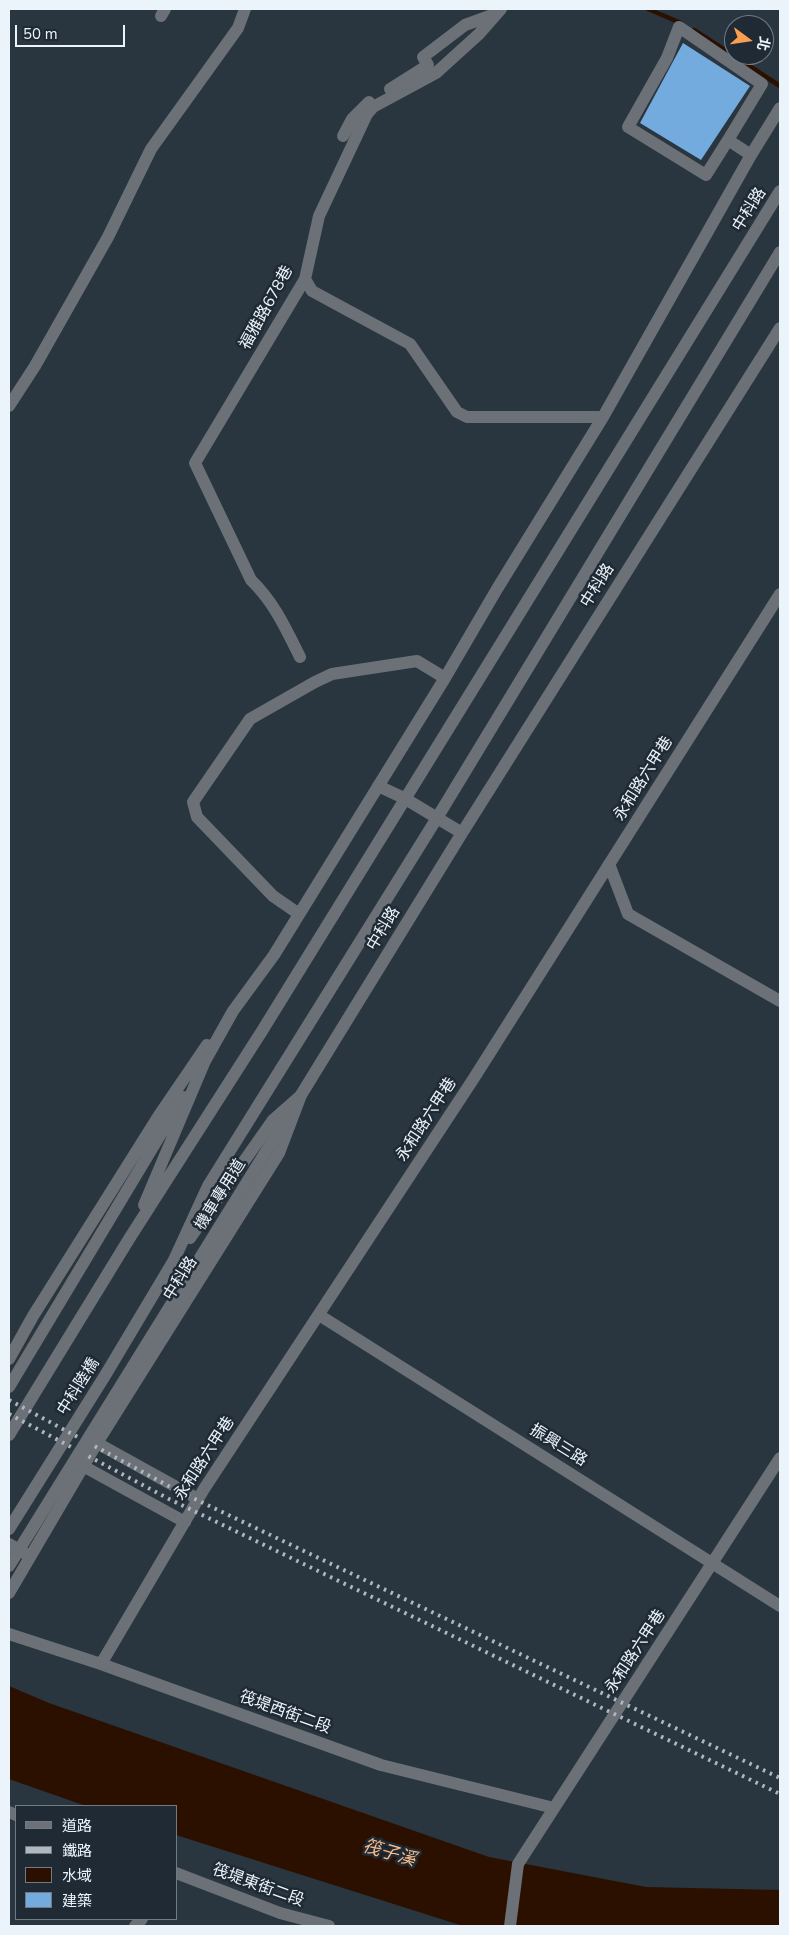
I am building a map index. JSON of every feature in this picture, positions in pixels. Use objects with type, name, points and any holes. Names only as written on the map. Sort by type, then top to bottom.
[{"type":"street","points":[[9,406],[36,366],[108,237],[151,150],[238,28],[246,9]]},
{"type":"street","points":[[343,136],[352,119],[366,104],[428,65],[423,57],[465,25],[499,11]]},
{"type":"street","name":"福雅路678巷","points":[[300,657],[275,607],[266,594],[252,580],[195,463],[305,279],[319,216],[367,114],[373,107],[436,73],[479,34],[499,11]]},
{"type":"street","points":[[679,27],[762,84],[728,140],[706,175],[628,127],[666,58],[679,27]]},
{"type":"street","name":"中科路","points":[[233,1012],[274,956],[603,417],[751,154],[780,108]]},
{"type":"street","points":[[728,140],[751,154]]},
{"type":"street","name":"中科路","points":[[129,1239],[262,1031],[780,191]]},
{"type":"street","name":"中科路","points":[[174,1260],[208,1186],[437,818],[780,252]]},
{"type":"street","points":[[305,279],[312,291],[410,344],[457,412],[467,417],[603,417]]},
{"type":"street","name":"中科路","points":[[9,1593],[97,1443],[279,1153],[301,1095],[462,833],[780,328]]},
{"type":"street","name":"永和路六甲巷","points":[[101,1664],[198,1499],[474,1078],[780,594]]},
{"type":"street","points":[[300,914],[273,896],[197,817],[193,802],[250,719],[315,682],[332,674],[417,661],[445,678]]},
{"type":"street","points":[[378,786],[404,798],[462,833]]},
{"type":"street","points":[[609,864],[628,914],[780,1001]]},
{"type":"street","points":[[9,1387],[233,1012]]},
{"type":"street","points":[[9,1359],[33,1316],[158,1117],[197,1058],[233,1012]]},
{"type":"street","points":[[9,1435],[129,1239],[205,1061]]},
{"type":"street","points":[[174,1260],[273,1120],[301,1095]]},
{"type":"street","name":"機車專用道","points":[[9,1566],[301,1095]]},
{"type":"street","name":"中科陸橋","points":[[9,1529],[106,1374],[174,1260]]},
{"type":"street","name":"振興三路","points":[[319,1315],[780,1606]]},
{"type":"street","points":[[97,1443],[198,1499]]},
{"type":"street","name":"永和路六甲巷","points":[[510,1926],[518,1864],[780,1458]]},
{"type":"street","points":[[83,1466],[185,1522]]},
{"type":"street","points":[[9,1544],[30,1556]]},
{"type":"street","name":"筏堤西街二段","points":[[9,1634],[101,1664],[381,1765],[554,1808]]},
{"type":"street","name":"筏堤東街二段","points":[[178,1876],[280,1914],[329,1926]]},
{"type":"water","name":"筏子溪","points":[[9,1686],[49,1703],[489,1857],[646,1887],[780,1890],[780,1926],[463,1926],[178,1836],[178,1805],[83,1805],[9,1779]]},
{"type":"building","points":[[683,43],[750,86],[701,160],[640,123]]},
{"type":"waterway","points":[[648,9],[681,23]]},
{"type":"waterway","points":[[694,30],[780,86]]},
{"type":"railway","points":[[9,1400],[176,1490],[780,1778]]},
{"type":"railway","points":[[9,1414],[169,1499],[780,1794]]}]
